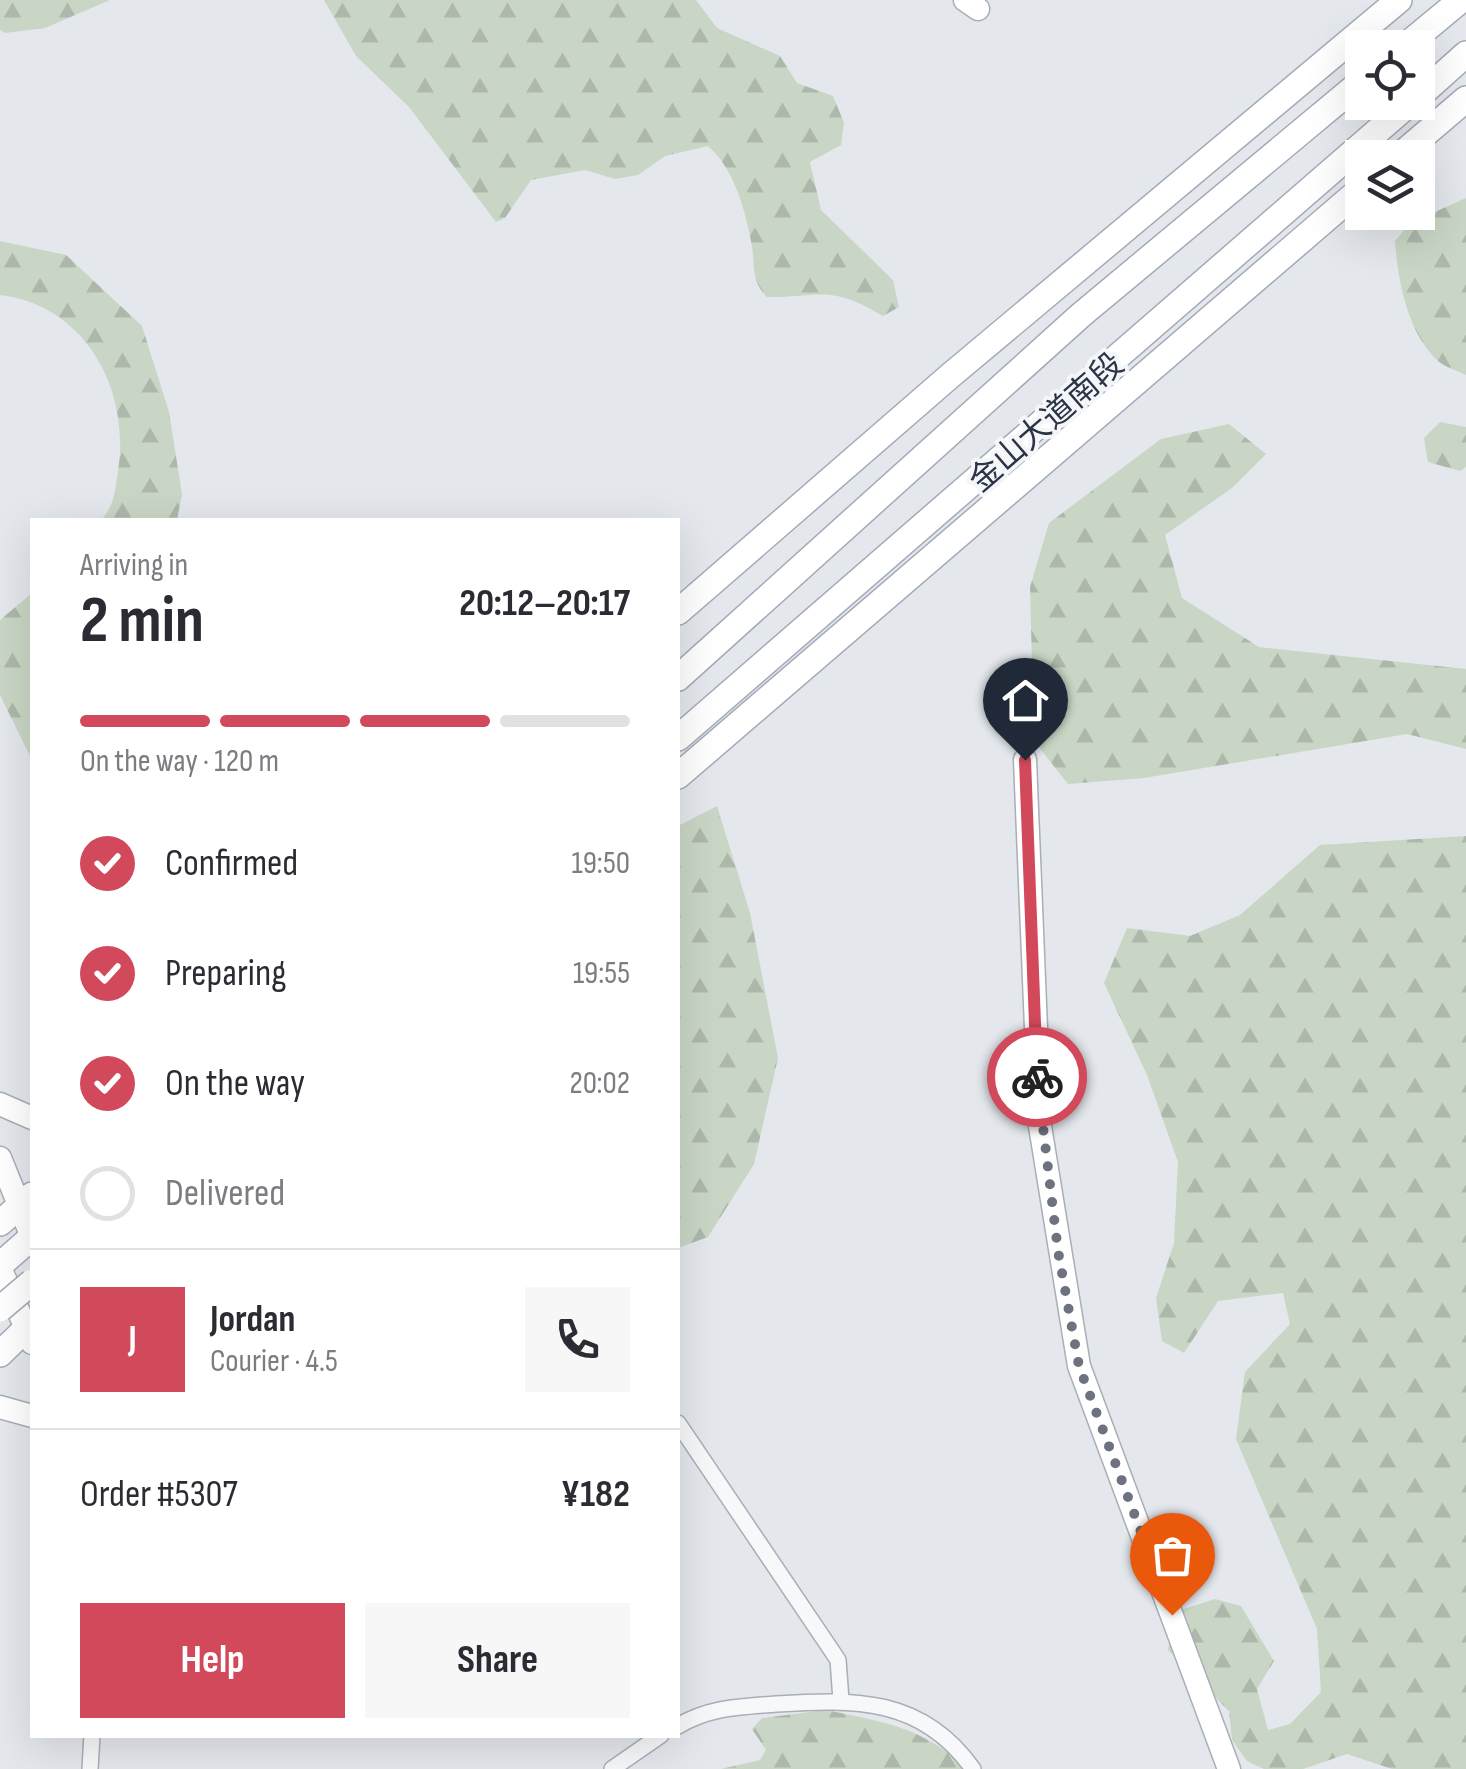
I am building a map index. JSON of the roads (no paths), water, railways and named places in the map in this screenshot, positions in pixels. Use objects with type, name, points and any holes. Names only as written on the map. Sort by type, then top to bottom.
[{"type":"main road","points":[[680,610],[951,375],[1323,68],[1399,0]]},
{"type":"main road","points":[[1425,30],[1461,0]]},
{"type":"main road","points":[[1435,82],[1466,54]]},
{"type":"main road","points":[[1150,255],[1323,68]]},
{"type":"main road","name":"金山大道南段","points":[[680,676],[1150,255],[1345,95]]},
{"type":"main road","points":[[1419,140],[1466,99]]},
{"type":"main road","name":"金山大道南段","points":[[680,736],[1186,302],[1391,120]]},
{"type":"main road","points":[[1186,302],[1345,197]]},
{"type":"main road","points":[[680,774],[1345,201]]},
{"type":"main road","points":[[0,1223],[26,1200]]},
{"type":"main road","points":[[0,1266],[30,1239]]},
{"type":"main road","points":[[0,1309],[30,1284]]},
{"type":"main road","points":[[0,1354],[30,1332]]},
{"type":"street","points":[[1025,760],[1040,1126],[1079,1366],[1230,1769]]},
{"type":"street","points":[[0,1104],[30,1117]]},
{"type":"street","points":[[0,1158],[26,1200]]},
{"type":"street","points":[[0,1266],[30,1332]]},
{"type":"street","points":[[0,1407],[30,1415]]},
{"type":"street","points":[[680,1426],[838,1660],[841,1700]]},
{"type":"street","points":[[680,1725],[715,1709],[861,1700],[912,1718],[973,1769]]},
{"type":"street","points":[[90,1769],[92,1738]]},
{"type":"street","points":[[612,1769],[657,1738]]}]
